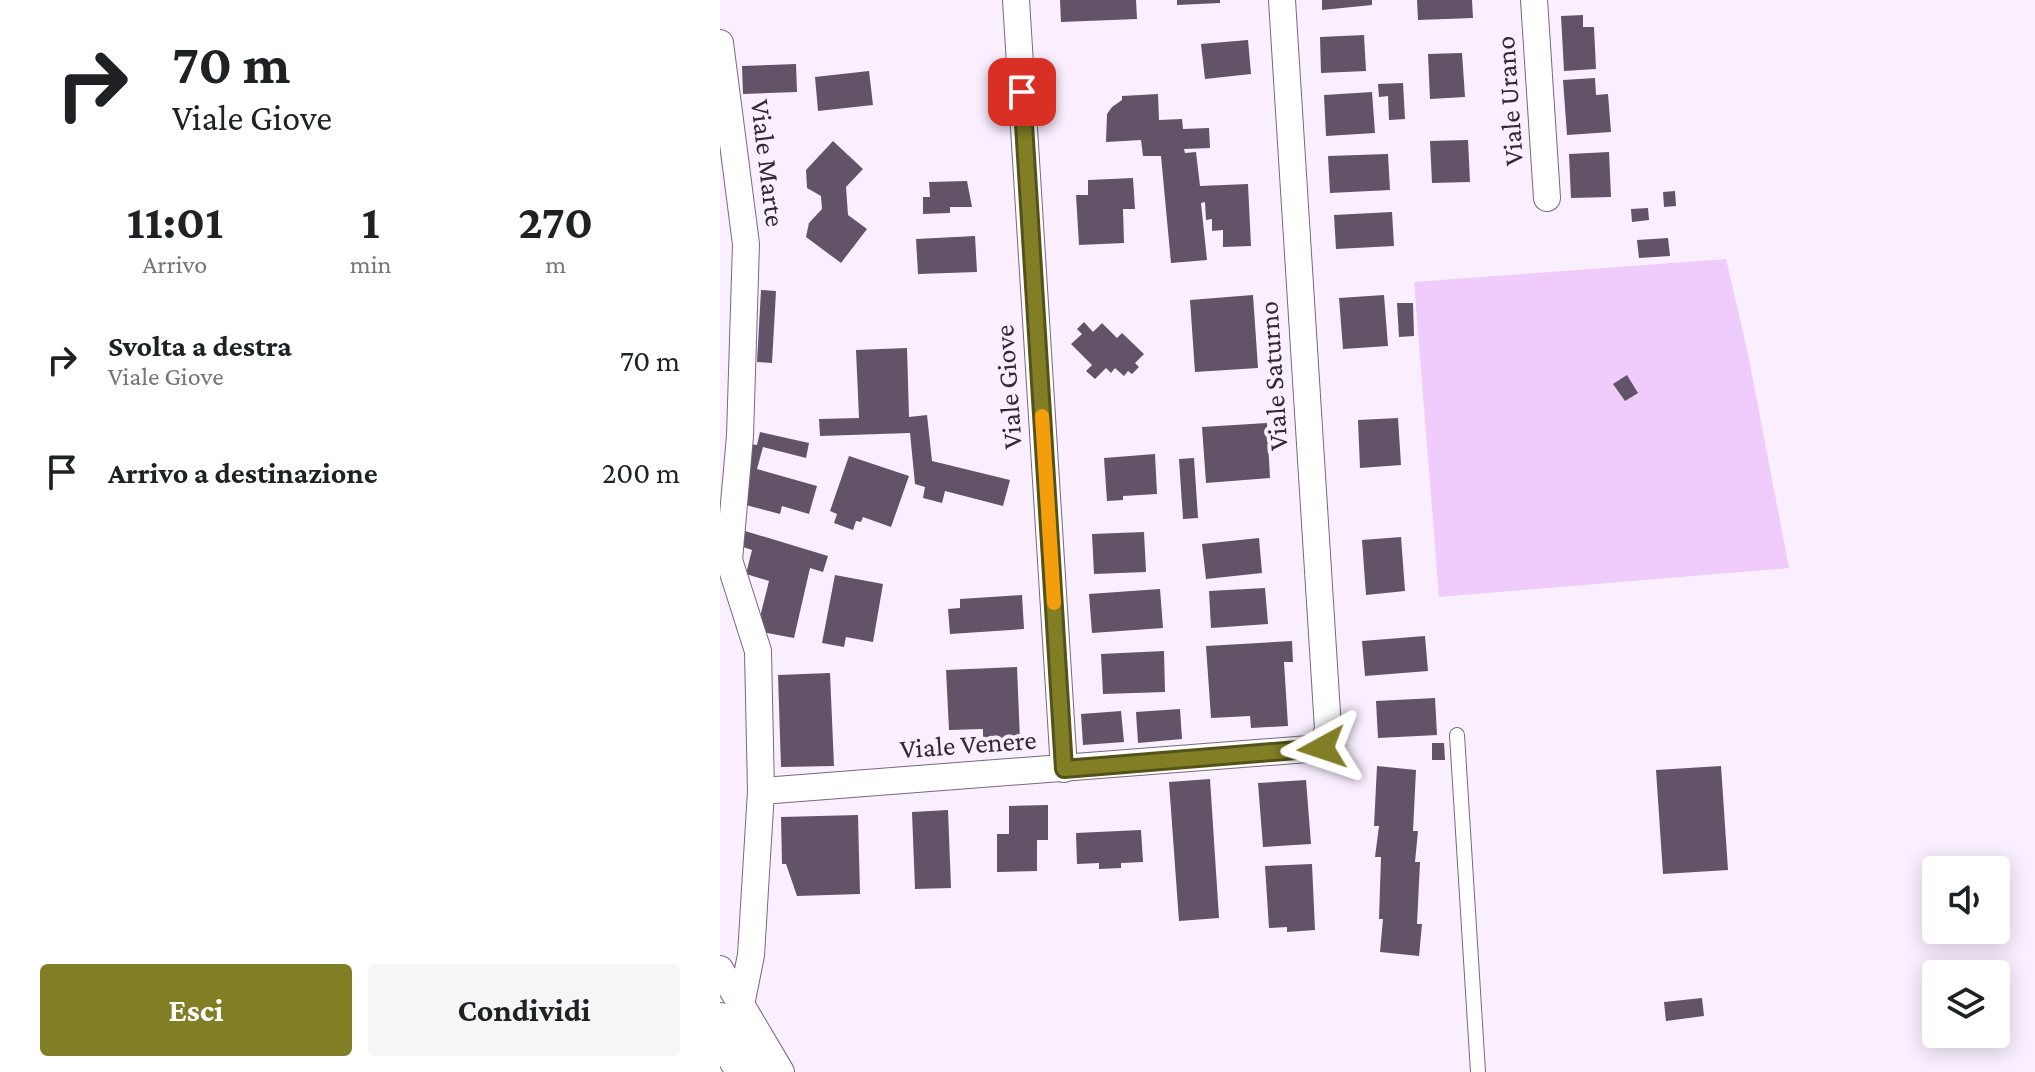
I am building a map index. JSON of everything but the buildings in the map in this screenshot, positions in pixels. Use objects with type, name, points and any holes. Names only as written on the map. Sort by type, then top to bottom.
[{"type":"main road","points":[[731,1014],[748,1072]]},
{"type":"street","name":"Viale Giove","points":[[1016,0],[1064,769]]},
{"type":"street","name":"Viale Saturno","points":[[1282,0],[1328,729],[1322,748]]},
{"type":"street","name":"Viale Urano","points":[[1534,0],[1547,198]]},
{"type":"street","name":"Viale Marte","points":[[720,43],[746,244],[740,436],[729,560],[758,651],[761,791],[751,955],[731,1014]]},
{"type":"street","name":"Viale Venere","points":[[761,791],[1322,748]]},
{"type":"street","points":[[720,969],[731,1014],[781,1072]]},
{"type":"lane","points":[[1457,735],[1478,1072]]},
{"type":"shaded area","points":[[1726,259],[1748,354],[1789,568],[1439,597],[1414,282]]},
{"type":"slow traffic","points":[[1042,416],[1054,603]]},
{"type":"route","points":[[1022,92],[1064,769],[1322,748]]}]
